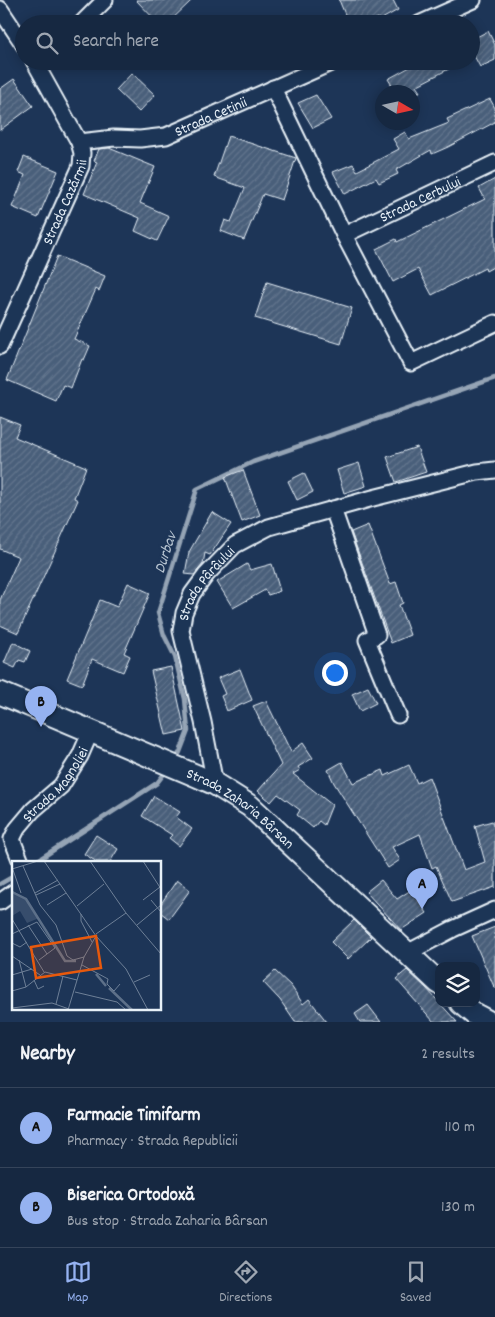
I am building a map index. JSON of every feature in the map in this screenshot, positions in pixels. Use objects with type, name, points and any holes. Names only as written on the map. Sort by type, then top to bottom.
[{"type":"main road","name":"Strada Zaharia Bârsan","points":[[0,693],[206,780],[250,806],[435,980]]},
{"type":"main road","points":[[466,1007],[489,1022]]},
{"type":"street","points":[[90,15],[105,0]]},
{"type":"street","points":[[439,15],[473,0]]},
{"type":"street","points":[[0,9],[15,32]]},
{"type":"street","name":"Strada Cazărmii","points":[[0,346],[81,166],[82,153],[79,142],[43,70]]},
{"type":"street","name":"Strada Cetinii","points":[[79,142],[114,138],[140,139],[166,136],[315,70]]},
{"type":"street","points":[[274,88],[344,235],[411,363],[495,323]]},
{"type":"street","name":"Strada Cerbului","points":[[344,235],[495,163]]},
{"type":"street","name":"Strada Pârâului","points":[[206,780],[203,722],[181,632],[184,613],[192,594],[206,575],[235,545],[269,527],[477,472],[495,470]]},
{"type":"street","points":[[333,509],[377,635],[367,640],[398,715]]},
{"type":"street","name":"Strada Magnoliei","points":[[20,860],[12,839],[17,829],[33,810],[61,786],[80,756],[91,731]]},
{"type":"street","points":[[0,902],[12,893]]},
{"type":"street","points":[[407,953],[495,910]]},
{"type":"building","points":[[136,0],[192,0],[176,15],[150,15]]},
{"type":"building","points":[[339,0],[393,0],[398,10],[389,15],[345,15]]},
{"type":"building","points":[[488,31],[495,45],[495,60],[480,67],[480,35]]},
{"type":"building","points":[[404,70],[447,70],[418,85],[392,85],[388,79]]},
{"type":"building","points":[[132,73],[155,95],[139,112],[116,90]]},
{"type":"building","points":[[14,79],[33,106],[0,130],[0,89]]},
{"type":"building","points":[[316,95],[331,119],[313,128],[298,103]]},
{"type":"building","points":[[490,99],[495,108],[495,122],[432,154],[431,150],[396,170],[398,174],[379,183],[376,178],[345,194],[333,172],[353,164],[357,171],[399,149],[393,139],[405,132],[409,139],[449,123],[447,119]]},
{"type":"building","points":[[228,136],[296,158],[282,200],[263,194],[244,240],[221,231],[225,220],[231,222],[245,188],[214,177]]},
{"type":"building","points":[[109,148],[155,167],[140,203],[169,216],[157,241],[135,231],[140,218],[84,194],[97,162],[94,161],[99,149]]},
{"type":"building","points":[[24,157],[58,171],[38,218],[12,207],[25,175],[18,172]]},
{"type":"building","points":[[495,179],[495,266],[486,271],[485,268],[432,295],[418,269],[393,282],[376,249],[396,239],[397,242],[485,199],[479,188]]},
{"type":"building","points":[[57,256],[105,276],[99,291],[96,289],[74,339],[90,346],[84,360],[82,359],[71,388],[63,385],[56,401],[7,380]]},
{"type":"building","points":[[267,282],[352,308],[341,344],[255,318]]},
{"type":"building","points":[[0,417],[20,425],[15,437],[86,467],[74,498],[78,500],[18,633],[0,625],[0,600],[19,557],[0,549]]},
{"type":"building","points":[[417,447],[426,472],[396,482],[387,457]]},
{"type":"building","points":[[359,463],[366,486],[344,493],[337,470]]},
{"type":"building","points":[[243,470],[260,515],[242,522],[225,477]]},
{"type":"building","points":[[304,473],[313,492],[297,500],[288,481]]},
{"type":"building","points":[[212,512],[231,524],[210,555],[205,553],[203,564],[194,575],[185,574],[189,552]]},
{"type":"building","points":[[368,525],[390,584],[396,582],[403,603],[399,605],[410,635],[391,643],[351,532]]},
{"type":"building","points":[[247,564],[250,570],[272,564],[280,591],[268,595],[265,590],[233,608],[217,582]]},
{"type":"building","points":[[128,583],[150,593],[124,653],[130,656],[123,672],[92,659],[82,685],[67,679],[100,600],[117,607]]},
{"type":"building","points":[[13,642],[30,651],[25,662],[19,660],[15,668],[4,663]]},
{"type":"building","points":[[171,667],[185,731],[166,735],[151,671]]},
{"type":"building","points":[[240,669],[252,700],[227,711],[221,696],[225,694],[218,678]]},
{"type":"building","points":[[368,687],[376,703],[360,711],[352,694]]},
{"type":"building","points":[[266,701],[291,752],[303,743],[313,758],[298,767],[300,770],[293,774],[332,805],[324,825],[319,821],[313,828],[297,815],[300,810],[278,794],[271,802],[258,791],[281,765],[253,706]]},
{"type":"building","points":[[342,762],[353,783],[383,770],[385,776],[409,765],[417,783],[429,777],[464,870],[485,862],[475,826],[492,821],[493,826],[495,825],[495,887],[452,902],[436,866],[432,868],[420,834],[392,847],[400,860],[388,868],[334,783],[328,770]]},
{"type":"building","points":[[154,796],[180,812],[176,817],[192,829],[179,846],[169,838],[172,835],[142,816]]},
{"type":"building","points":[[96,835],[118,849],[111,861],[95,861],[84,854]]},
{"type":"building","points":[[177,880],[190,890],[169,919],[161,913],[161,904]]},
{"type":"building","points":[[381,880],[397,899],[411,890],[427,913],[401,930],[366,892]]},
{"type":"building","points":[[354,920],[371,937],[348,959],[331,942]]},
{"type":"building","points":[[495,927],[495,989],[472,936]]},
{"type":"building","points":[[407,970],[435,998],[435,1007],[443,1007],[457,1022],[434,1022],[396,979]]},
{"type":"building","points":[[275,971],[291,986],[303,1004],[309,999],[327,1022],[295,1022],[280,1000],[263,982]]},
{"type":"building","points":[[368,1005],[381,1022],[360,1022],[355,1014]]},
{"type":"waterway","name":"Durbav","points":[[175,760],[188,731],[185,699],[175,657],[164,635],[158,613],[197,489],[253,462],[495,378]]},
{"type":"waterway","name":"Durbav","points":[[37,861],[157,783],[167,770]]},
{"type":"waterway","name":"Durbav","points":[[0,884],[12,877]]},
{"type":"place","name":"Biserica Ortodoxă","points":[[41,727]]},
{"type":"place","name":"Farmacie Timifarm","points":[[422,909]]}]
